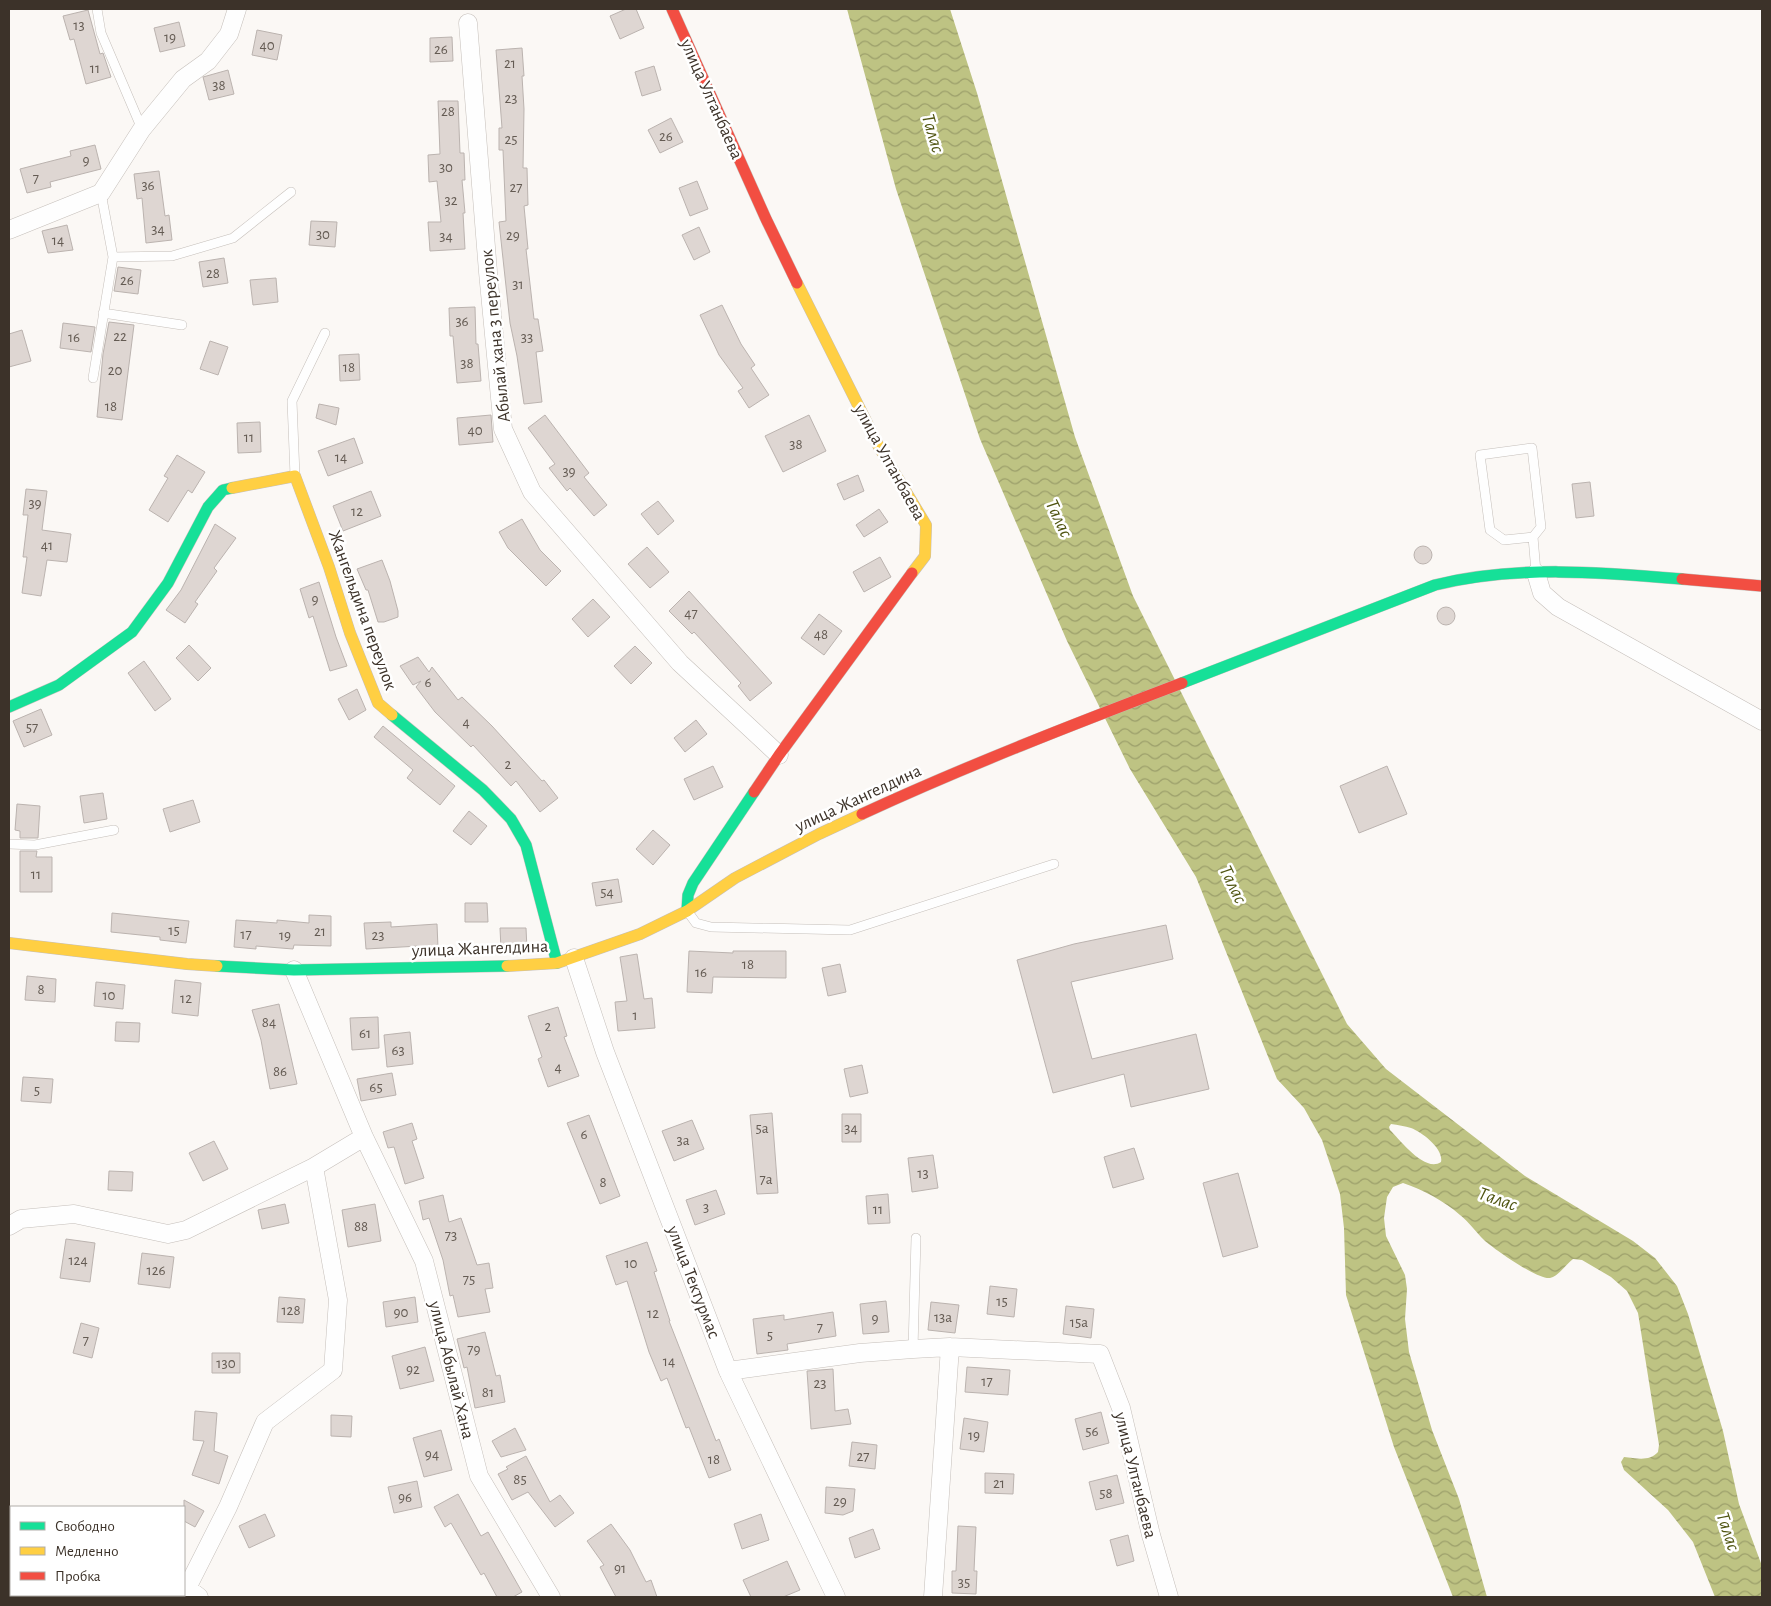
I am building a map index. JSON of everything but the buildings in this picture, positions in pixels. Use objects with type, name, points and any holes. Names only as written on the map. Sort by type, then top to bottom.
[{"type":"street","points":[[9,230],[101,193],[142,129],[183,79],[208,61],[229,34],[237,9]]},
{"type":"street","name":"улица Ултанбаева","points":[[672,9],[766,220],[879,447],[926,526],[925,556],[779,755],[693,883],[688,895],[687,911]]},
{"type":"street","name":"Абылай хана 3 переулок","points":[[468,23],[503,429],[532,492],[538,500],[680,663],[779,755]]},
{"type":"street","points":[[9,707],[59,685],[132,632],[168,583],[208,507],[223,490],[295,476]]},
{"type":"street","name":"Жангельдина переулок","points":[[295,476],[350,633],[378,703],[483,790],[512,819],[526,845],[557,963]]},
{"type":"street","points":[[1536,572],[1542,593],[1558,607],[1762,720]]},
{"type":"street","name":"улица Жангелдина","points":[[9,943],[187,964],[294,970],[518,966],[557,963],[640,934],[687,911],[736,878],[818,834],[916,789],[1435,585],[1470,577],[1536,572],[1583,572],[1762,586]]},
{"type":"street","name":"улица Тектурмас","points":[[574,958],[605,1052],[728,1371],[836,1597]]},
{"type":"street","name":"улица Абылай Хана","points":[[294,970],[364,1137],[424,1261],[479,1476],[552,1597]]},
{"type":"street","points":[[9,1226],[22,1219],[74,1214],[168,1234],[186,1230],[314,1167],[364,1137]]},
{"type":"street","points":[[199,1597],[187,1588],[228,1507],[265,1422],[333,1370],[338,1300],[314,1167]]},
{"type":"street","points":[[728,1371],[860,1353],[950,1347],[933,1597]]},
{"type":"street","name":"улица Ултанбаева","points":[[950,1347],[1100,1354],[1121,1408],[1150,1535],[1169,1597]]},
{"type":"lane","points":[[97,9],[101,32],[142,129]]},
{"type":"lane","points":[[114,257],[172,256],[233,238],[290,192]]},
{"type":"lane","points":[[92,378],[114,257],[101,193]]},
{"type":"lane","points":[[103,313],[182,325]]},
{"type":"lane","name":"Жангельдина переулок","points":[[295,476],[292,401],[325,333]]},
{"type":"lane","points":[[1533,537],[1504,540],[1490,530],[1480,455],[1532,448],[1541,527],[1533,537],[1536,572]]},
{"type":"lane","points":[[9,844],[35,845],[114,830]]},
{"type":"lane","points":[[687,911],[696,923],[711,927],[850,930],[1054,864]]},
{"type":"lane","points":[[913,1349],[916,1238]]},
{"type":"water","name":"Талас","points":[[847,9],[950,9],[977,93],[1075,437],[1133,596],[1347,1024],[1386,1069],[1525,1176],[1633,1241],[1655,1258],[1677,1286],[1688,1314],[1723,1431],[1739,1504],[1762,1566],[1762,1597],[1715,1597],[1693,1542],[1668,1510],[1624,1470],[1621,1462],[1624,1457],[1642,1459],[1651,1457],[1658,1452],[1659,1445],[1638,1313],[1627,1291],[1611,1277],[1582,1260],[1573,1259],[1559,1273],[1550,1278],[1536,1274],[1489,1244],[1463,1218],[1440,1200],[1403,1183],[1393,1187],[1387,1197],[1384,1218],[1386,1236],[1405,1275],[1407,1289],[1405,1319],[1409,1352],[1432,1430],[1459,1499],[1487,1597],[1453,1597],[1394,1447],[1346,1295],[1344,1228],[1340,1194],[1322,1140],[1304,1108],[1277,1079],[1196,877],[1130,769],[1067,641],[980,439],[896,189]],"holes":[[[1391,1124],[1411,1128],[1421,1133],[1436,1147],[1441,1157],[1441,1162],[1435,1164],[1428,1163],[1413,1154],[1390,1130]]]},
{"type":"traffic: fast","points":[[9,707],[59,685],[132,632],[168,583],[208,507],[223,490],[232,488]]},
{"type":"traffic: fast","points":[[1182,683],[1435,585],[1465,579],[1527,572],[1620,574],[1682,579]]},
{"type":"traffic: fast","points":[[392,715],[483,790],[511,819],[526,845],[557,963]]},
{"type":"traffic: fast","points":[[687,911],[688,895],[693,883],[754,792]]},
{"type":"traffic: fast","points":[[217,966],[294,970],[507,966]]},
{"type":"traffic: slow","points":[[797,283],[879,447],[926,525],[925,556],[912,573]]},
{"type":"traffic: slow","points":[[232,488],[295,476],[329,567],[350,633],[378,703],[392,715]]},
{"type":"traffic: slow","points":[[507,966],[557,963],[640,934],[687,911],[735,878],[862,814]]},
{"type":"traffic: slow","points":[[9,943],[217,966]]},
{"type":"traffic: jam","points":[[672,9],[766,219],[797,283]]},
{"type":"traffic: jam","points":[[754,792],[912,573]]},
{"type":"traffic: jam","points":[[1682,579],[1762,586]]},
{"type":"traffic: jam","points":[[862,814],[1021,746],[1182,683]]}]
